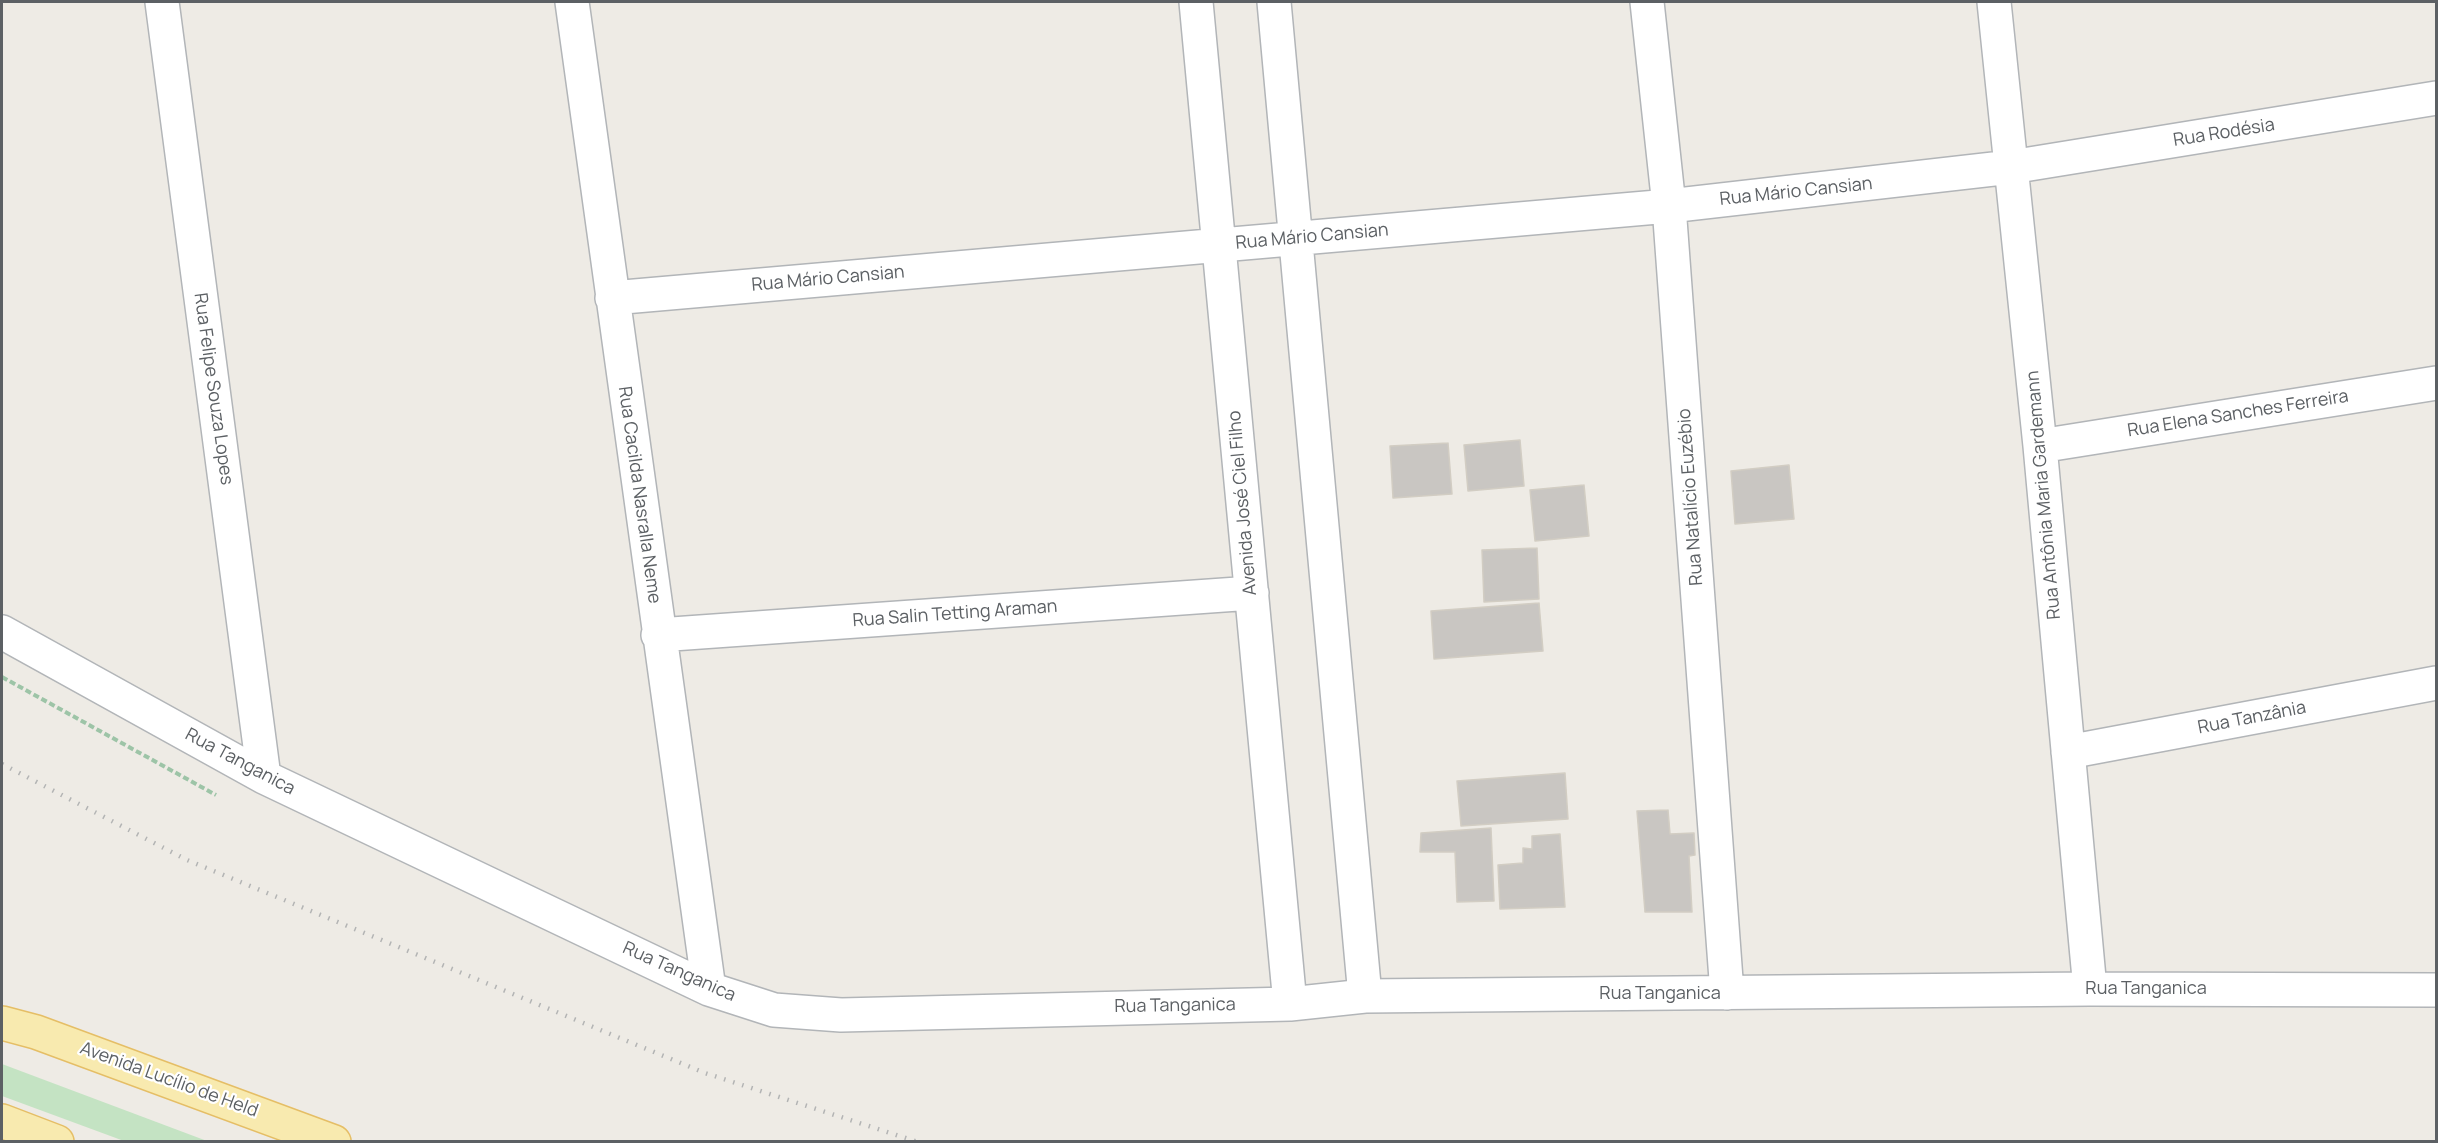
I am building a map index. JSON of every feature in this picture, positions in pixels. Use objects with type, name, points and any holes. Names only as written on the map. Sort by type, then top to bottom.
[{"type":"main road","name":"Avenida Lucílio de Held","points":[[2,1023],[36,1032],[334,1142]]},
{"type":"main road","points":[[2,1121],[57,1142]]},
{"type":"street","name":"Rua Felipe Souza Lopes","points":[[162,2],[264,777]]},
{"type":"street","name":"Rua Cacilda Nasralla Neme","points":[[572,2],[658,635],[709,989]]},
{"type":"street","name":"Avenida José Ciel Filho","points":[[1196,2],[1290,1004]]},
{"type":"street","points":[[1274,2],[1365,996]]},
{"type":"street","name":"Rua Natalício Euzébio","points":[[1647,2],[1669,206],[1727,993]]},
{"type":"street","name":"Rua Antônia Maria Gardemann","points":[[1994,2],[2040,446],[2090,989]]},
{"type":"street","name":"Rua Rodésia","points":[[2011,168],[2436,98]]},
{"type":"street","name":"Rua Mário Cansian","points":[[612,298],[1669,206],[2011,168]]},
{"type":"street","name":"Rua Elena Sanches Ferreira","points":[[2040,446],[2436,382]]},
{"type":"street","name":"Rua Salin Tetting Araman","points":[[658,635],[1252,594]]},
{"type":"street","name":"Rua Tanganica","points":[[2,632],[264,777],[709,989],[774,1010],[841,1015],[1290,1004],[1365,996],[2090,989],[2436,990]]},
{"type":"street","name":"Rua Tanzânia","points":[[2068,752],[2436,683]]},
{"type":"green space","points":[[2,1064],[207,1141],[124,1141],[2,1096]]},
{"type":"building","points":[[1520,440],[1524,486],[1468,491],[1464,445]]},
{"type":"building","points":[[1448,443],[1452,494],[1393,498],[1390,446]]},
{"type":"building","points":[[1789,465],[1794,519],[1735,524],[1731,471]]},
{"type":"building","points":[[1584,485],[1589,536],[1535,541],[1530,490]]},
{"type":"building","points":[[1537,548],[1539,599],[1484,602],[1482,550]]},
{"type":"building","points":[[1539,603],[1543,651],[1434,659],[1431,611]]},
{"type":"building","points":[[1565,773],[1568,819],[1461,826],[1457,781]]},
{"type":"building","points":[[1668,810],[1670,834],[1694,833],[1695,855],[1689,856],[1692,912],[1645,912],[1637,811]]},
{"type":"building","points":[[1491,828],[1494,901],[1457,902],[1455,852],[1420,852],[1421,833]]},
{"type":"building","points":[[1560,834],[1565,907],[1500,909],[1498,865],[1523,863],[1523,848],[1532,849],[1532,836]]},
{"type":"railway","points":[[2,764],[187,860],[705,1073],[918,1142]]}]
